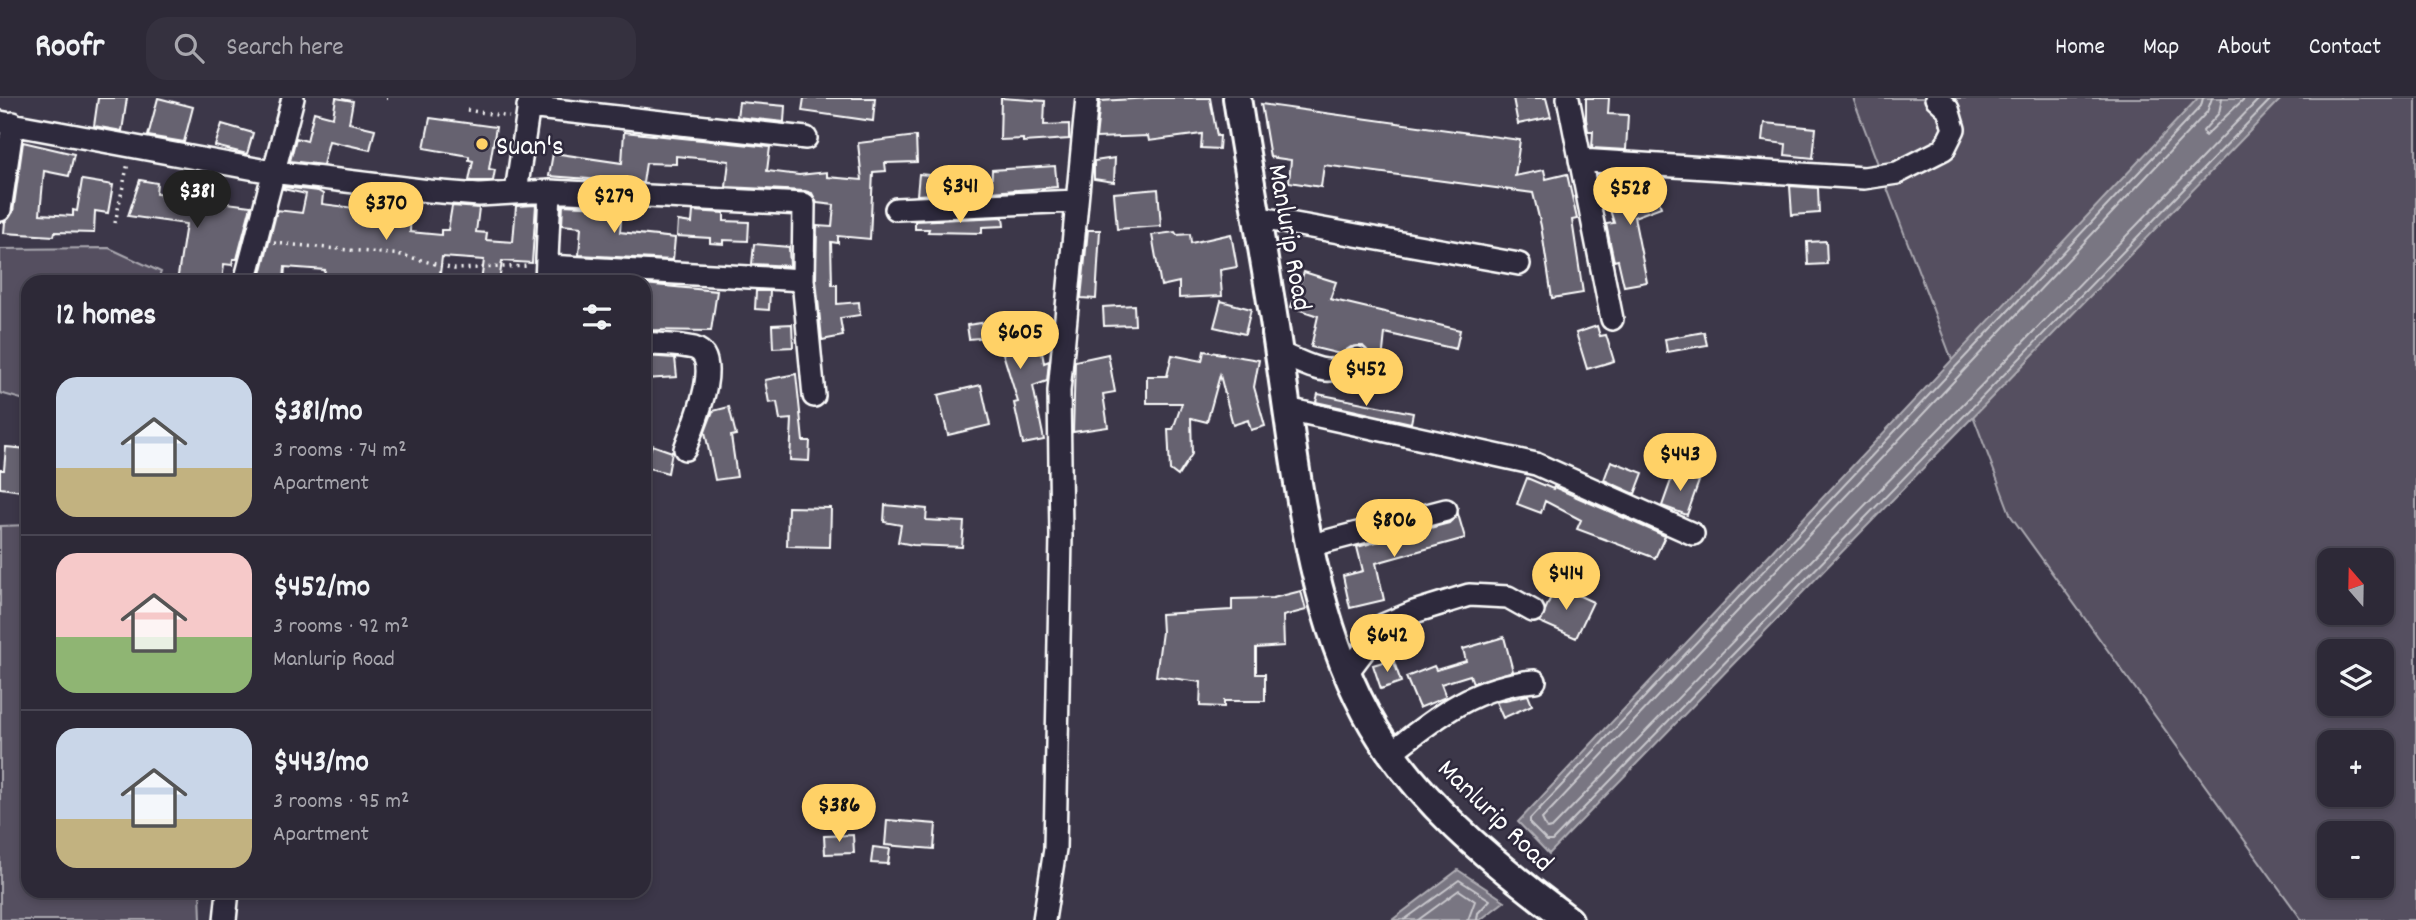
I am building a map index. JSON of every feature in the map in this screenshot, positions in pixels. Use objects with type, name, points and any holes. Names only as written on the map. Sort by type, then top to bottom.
[{"type":"main road","name":"Manlurip Road","points":[[1237,98],[1287,409],[1311,545],[1330,632],[1367,716],[1429,801],[1510,877],[1569,920]]},
{"type":"street","points":[[246,275],[293,98]]},
{"type":"street","points":[[1044,920],[1055,849],[1061,536],[1059,391],[1087,98]]},
{"type":"street","points":[[1568,98],[1612,319]]},
{"type":"street","points":[[1580,160],[1864,178],[1897,173],[1944,149],[1954,129],[1948,108],[1936,98]]},
{"type":"street","points":[[516,192],[528,108],[806,138]]},
{"type":"street","points":[[0,210],[6,122],[272,172],[454,193],[479,195],[550,191],[804,204],[803,280],[814,396]]},
{"type":"street","points":[[550,191],[546,274],[589,275]]},
{"type":"street","points":[[896,209],[1077,201]]},
{"type":"street","points":[[1255,217],[1519,264]]},
{"type":"street","points":[[651,276],[803,280]]},
{"type":"street","points":[[651,344],[696,349],[706,359],[709,375],[685,449]]},
{"type":"street","points":[[1279,353],[1330,373],[1346,368],[1358,358]]},
{"type":"street","points":[[1287,409],[1536,464],[1693,534]]},
{"type":"street","points":[[1311,545],[1446,510]]},
{"type":"street","points":[[1347,673],[1383,625],[1414,611],[1469,595],[1507,597],[1533,611]]},
{"type":"street","points":[[1392,751],[1447,709],[1465,700],[1506,683],[1535,681]]},
{"type":"street","points":[[225,920],[227,898]]},
{"type":"path","points":[[467,110],[528,108]]},
{"type":"path","points":[[115,223],[132,145]]},
{"type":"path","points":[[254,241],[402,255],[454,269],[546,274]]},
{"type":"shaded area","points":[[1853,98],[2416,98],[2416,920],[2302,920],[2011,516]]},
{"type":"shaded area","points":[[109,248],[161,272],[160,275],[21,275],[21,399],[0,393],[0,249]]},
{"type":"shaded area","points":[[21,525],[21,898],[200,898],[201,920],[0,920],[0,526]]},
{"type":"water","points":[[2198,98],[2282,98],[1549,854],[1518,822]]},
{"type":"water","points":[[1458,870],[1505,901],[1480,920],[1392,920]]},
{"type":"building","points":[[98,98],[127,98],[122,131],[94,126]]},
{"type":"building","points":[[158,98],[193,107],[184,142],[148,136]]},
{"type":"building","points":[[336,98],[353,101],[349,123],[375,129],[370,150],[329,141],[323,165],[290,161],[296,138],[307,141],[314,112],[333,117]]},
{"type":"building","points":[[804,98],[875,98],[873,121],[802,111]]},
{"type":"building","points":[[1001,98],[1045,101],[1044,125],[1069,124],[1069,139],[1023,142],[1023,139],[1000,140]]},
{"type":"building","points":[[1210,98],[1217,136],[1220,136],[1219,149],[1201,148],[1202,134],[1149,141],[1148,136],[1096,138],[1100,101]]},
{"type":"building","points":[[1513,98],[1546,98],[1551,117],[1518,124]]},
{"type":"building","points":[[1586,98],[1609,98],[1608,114],[1628,115],[1626,150],[1592,148],[1593,131],[1588,131]]},
{"type":"building","points":[[739,102],[785,106],[784,122],[737,117]]},
{"type":"building","points":[[1261,104],[1520,140],[1515,176],[1544,170],[1546,179],[1567,174],[1577,219],[1572,220],[1583,293],[1552,298],[1533,193],[1324,165],[1321,187],[1289,182],[1291,160],[1270,157]]},
{"type":"building","points":[[430,118],[496,127],[489,169],[495,170],[493,181],[469,181],[473,161],[469,160],[469,156],[424,148]]},
{"type":"building","points":[[1764,123],[1816,128],[1813,158],[1785,155],[1786,144],[1762,141]]},
{"type":"building","points":[[222,124],[253,133],[247,154],[215,146]]},
{"type":"building","points":[[624,132],[770,147],[767,171],[799,175],[827,172],[827,177],[862,180],[858,143],[916,136],[917,162],[885,163],[886,171],[873,172],[870,239],[838,236],[838,243],[831,242],[832,285],[837,285],[837,304],[859,302],[860,315],[840,318],[843,336],[822,340],[816,279],[817,226],[832,227],[834,205],[817,203],[812,193],[805,191],[726,187],[729,161],[676,156],[676,164],[646,163],[643,183],[549,176],[553,153],[622,163]]},
{"type":"building","points":[[23,142],[74,154],[69,176],[44,171],[40,214],[73,216],[73,210],[77,211],[82,180],[113,185],[108,213],[95,211],[94,233],[55,232],[54,236],[4,233],[5,222],[13,212]]},
{"type":"building","points":[[1115,158],[1114,182],[1094,179],[1094,161]]},
{"type":"building","points":[[1055,166],[1057,187],[991,192],[992,170]]},
{"type":"building","points":[[919,174],[958,178],[957,193],[917,195]]},
{"type":"building","points":[[1644,177],[1650,178],[1661,207],[1634,217],[1647,282],[1624,286],[1618,260],[1614,261],[1606,224],[1614,223],[1607,200],[1617,197],[1614,188]]},
{"type":"building","points":[[140,180],[157,183],[156,194],[251,206],[237,259],[233,259],[232,265],[224,264],[223,275],[178,275],[186,224],[128,216]]},
{"type":"building","points":[[1790,186],[1818,188],[1819,213],[1792,215]]},
{"type":"building","points":[[283,189],[318,191],[323,194],[322,204],[354,208],[355,195],[411,202],[410,232],[441,235],[441,230],[448,230],[452,206],[479,208],[476,232],[487,233],[486,240],[513,242],[516,206],[536,205],[532,263],[502,261],[500,275],[482,275],[484,260],[442,257],[440,275],[324,275],[325,270],[285,267],[284,275],[261,275],[277,210],[302,213],[306,194]]},
{"type":"building","points":[[1158,189],[1161,226],[1117,229],[1114,193]]},
{"type":"building","points":[[563,205],[622,208],[620,232],[675,238],[673,260],[579,255],[581,227],[562,225]]},
{"type":"building","points":[[693,211],[724,213],[724,221],[749,222],[748,241],[723,240],[723,244],[710,243],[710,238],[677,236],[678,221],[692,223]]},
{"type":"building","points":[[1003,217],[1004,226],[982,227],[982,233],[928,232],[929,229],[915,229],[915,221]]},
{"type":"building","points":[[1088,230],[1100,230],[1096,299],[1081,298]]},
{"type":"building","points":[[1175,232],[1177,235],[1190,234],[1191,243],[1231,234],[1237,267],[1220,270],[1222,296],[1179,298],[1179,282],[1161,286],[1152,235]]},
{"type":"building","points":[[1826,241],[1827,264],[1808,265],[1807,242]]},
{"type":"building","points":[[754,244],[789,247],[790,266],[752,264]]},
{"type":"building","points":[[1304,272],[1336,282],[1330,299],[1460,330],[1456,349],[1385,333],[1381,371],[1365,369],[1371,356],[1363,346],[1351,347],[1340,354],[1311,347],[1318,316],[1291,307]]},
{"type":"building","points":[[651,285],[717,291],[711,331],[651,330]]},
{"type":"building","points":[[756,291],[770,291],[769,310],[755,309]]},
{"type":"building","points":[[1221,301],[1251,309],[1245,334],[1214,327]]},
{"type":"building","points":[[1134,305],[1135,325],[1104,326],[1103,307]]},
{"type":"building","points":[[988,322],[989,332],[1037,325],[1044,363],[1049,361],[1047,381],[1033,386],[1044,440],[1023,444],[1014,403],[1018,402],[1001,347],[989,349],[988,337],[969,339],[967,325]]},
{"type":"building","points":[[792,324],[793,347],[773,348],[772,325]]},
{"type":"building","points":[[1597,326],[1600,336],[1606,335],[1614,361],[1587,369],[1576,333]]},
{"type":"building","points":[[1704,332],[1707,345],[1667,352],[1665,339]]},
{"type":"building","points":[[1204,351],[1259,360],[1254,387],[1265,426],[1251,430],[1248,420],[1233,425],[1220,375],[1207,422],[1191,418],[1192,454],[1178,476],[1170,470],[1168,429],[1173,429],[1182,403],[1147,403],[1147,376],[1167,376],[1172,355],[1202,361]]},
{"type":"building","points":[[1108,354],[1115,392],[1103,394],[1108,427],[1073,432],[1075,361]]},
{"type":"building","points":[[651,356],[675,358],[677,377],[651,379]]},
{"type":"building","points":[[796,374],[803,441],[810,441],[809,461],[790,460],[792,419],[780,420],[777,402],[769,403],[765,380]]},
{"type":"building","points":[[981,385],[990,425],[948,435],[938,395]]},
{"type":"building","points":[[1318,394],[1413,413],[1411,423],[1316,402]]},
{"type":"building","points":[[729,407],[736,435],[731,436],[737,477],[715,480],[705,432],[713,411]]},
{"type":"building","points":[[652,445],[672,452],[668,473],[651,469]]},
{"type":"building","points":[[6,447],[21,448],[21,491],[0,488],[0,470],[4,470]]},
{"type":"building","points":[[1611,461],[1643,473],[1635,494],[1604,480]]},
{"type":"building","points":[[1674,472],[1699,481],[1687,515],[1662,506]]},
{"type":"building","points":[[1527,478],[1553,489],[1554,487],[1665,536],[1655,558],[1577,529],[1581,520],[1545,501],[1541,513],[1517,504]]},
{"type":"building","points":[[885,505],[927,509],[926,520],[964,522],[962,547],[898,542],[901,525],[884,522]]},
{"type":"building","points":[[788,507],[831,508],[830,547],[787,546]]},
{"type":"building","points":[[1458,514],[1465,538],[1376,563],[1384,600],[1350,608],[1343,576],[1363,571],[1357,547],[1449,523]]},
{"type":"building","points":[[1556,585],[1593,602],[1576,638],[1540,622]]},
{"type":"building","points":[[1301,591],[1306,610],[1283,616],[1284,646],[1256,648],[1256,674],[1265,674],[1265,701],[1224,701],[1224,707],[1200,706],[1201,682],[1156,676],[1162,632],[1161,614],[1232,610],[1232,599],[1273,598]]},
{"type":"building","points":[[1504,637],[1513,671],[1473,683],[1470,675],[1441,684],[1446,697],[1419,708],[1406,677],[1434,666],[1436,670],[1466,661],[1463,649]]},
{"type":"building","points":[[1393,659],[1401,682],[1381,689],[1373,665]]},
{"type":"building","points":[[1528,695],[1532,705],[1503,718],[1496,702]]},
{"type":"building","points":[[887,820],[936,824],[934,849],[885,845]]},
{"type":"building","points":[[853,835],[854,853],[825,854],[824,836]]},
{"type":"building","points":[[873,847],[890,849],[888,864],[871,863]]},
{"type":"place","name":"Suan's","points":[[482,144]]}]
